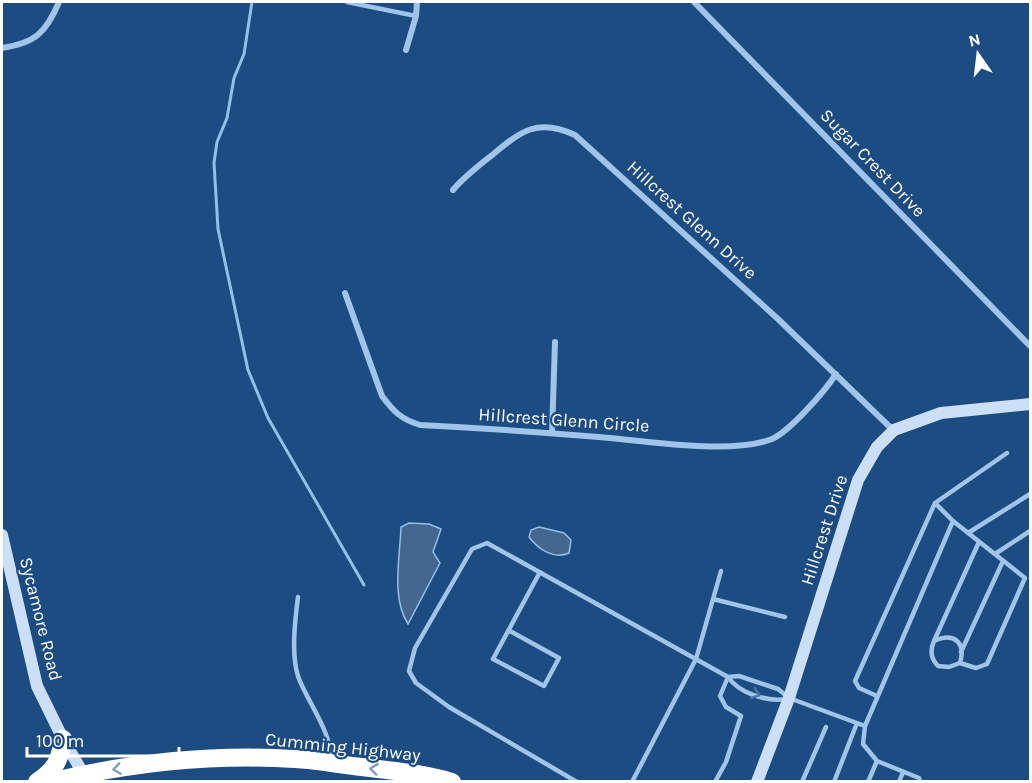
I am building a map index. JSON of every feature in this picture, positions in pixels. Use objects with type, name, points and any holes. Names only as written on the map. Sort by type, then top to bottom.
[{"type":"highway","points":[[37,782],[53,768],[60,758],[63,739]]},
{"type":"highway","name":"Cumming Highway","points":[[50,782],[86,778],[164,762],[233,758],[295,759],[401,772],[452,782]]},
{"type":"street","points":[[2,48],[22,45],[35,38],[45,27],[59,2]]},
{"type":"street","points":[[406,50],[416,16],[417,2]]},
{"type":"street","name":"Sugar Crest Drive","points":[[694,2],[1030,345]]},
{"type":"street","name":"Hillcrest Glenn Drive","points":[[453,190],[463,179],[517,135],[541,127],[561,128],[575,135],[778,319],[894,430]]},
{"type":"street","name":"Hillcrest Glenn Circle","points":[[345,293],[382,396],[405,420],[420,425],[740,446],[771,439],[785,432],[836,374]]},
{"type":"street","points":[[552,433],[555,342]]},
{"type":"street","name":"Hillcrest Drive","points":[[757,782],[789,698],[858,480],[878,447],[894,430],[941,413],[1030,404]]},
{"type":"street","name":"Sycamore Road","points":[[2,535],[37,686],[63,739],[86,778]]},
{"type":"lane","points":[[347,2],[416,16]]},
{"type":"lane","points":[[877,696],[859,688],[855,681],[935,503],[1007,453]]},
{"type":"lane","points":[[968,533],[1030,494]]},
{"type":"lane","points":[[935,503],[953,521],[1025,578]]},
{"type":"lane","points":[[920,782],[919,778],[877,761],[863,744],[865,726],[953,521]]},
{"type":"lane","points":[[995,554],[1030,531]]},
{"type":"lane","points":[[979,542],[931,650],[932,657],[938,666],[949,668],[960,663],[976,668],[987,664],[1025,578],[1030,574]]},
{"type":"lane","points":[[577,782],[450,707],[416,683],[409,671],[416,648],[472,549],[487,543],[728,677],[735,687],[774,700],[789,698]]},
{"type":"lane","points":[[960,663],[962,652],[1003,561]]},
{"type":"lane","points":[[632,782],[696,659],[721,571]]},
{"type":"lane","points":[[510,631],[559,658],[544,686],[493,659],[540,572]]},
{"type":"lane","points":[[298,597],[294,626],[298,675],[329,740],[331,752],[328,763]]},
{"type":"lane","points":[[713,599],[785,617]]},
{"type":"lane","points":[[934,641],[947,637],[955,639],[960,644],[962,652]]},
{"type":"lane","points":[[728,677],[740,676],[778,689],[789,698],[865,726]]},
{"type":"lane","points":[[715,782],[726,762],[741,716],[726,707],[720,696],[728,677]]},
{"type":"lane","points":[[834,782],[857,723]]},
{"type":"lane","points":[[802,782],[826,727]]},
{"type":"lane","points":[[868,782],[877,761]]},
{"type":"lane","points":[[898,782],[903,772]]},
{"type":"water","points":[[409,523],[429,524],[441,529],[433,552],[440,563],[408,624],[400,602],[398,577],[401,527]]},
{"type":"water","points":[[539,527],[564,533],[571,540],[569,553],[552,554],[537,546],[529,537],[531,530]]},
{"type":"waterway","points":[[252,2],[244,54],[234,78],[227,118],[217,142],[214,163],[218,229],[248,370],[268,418],[364,585]]}]
